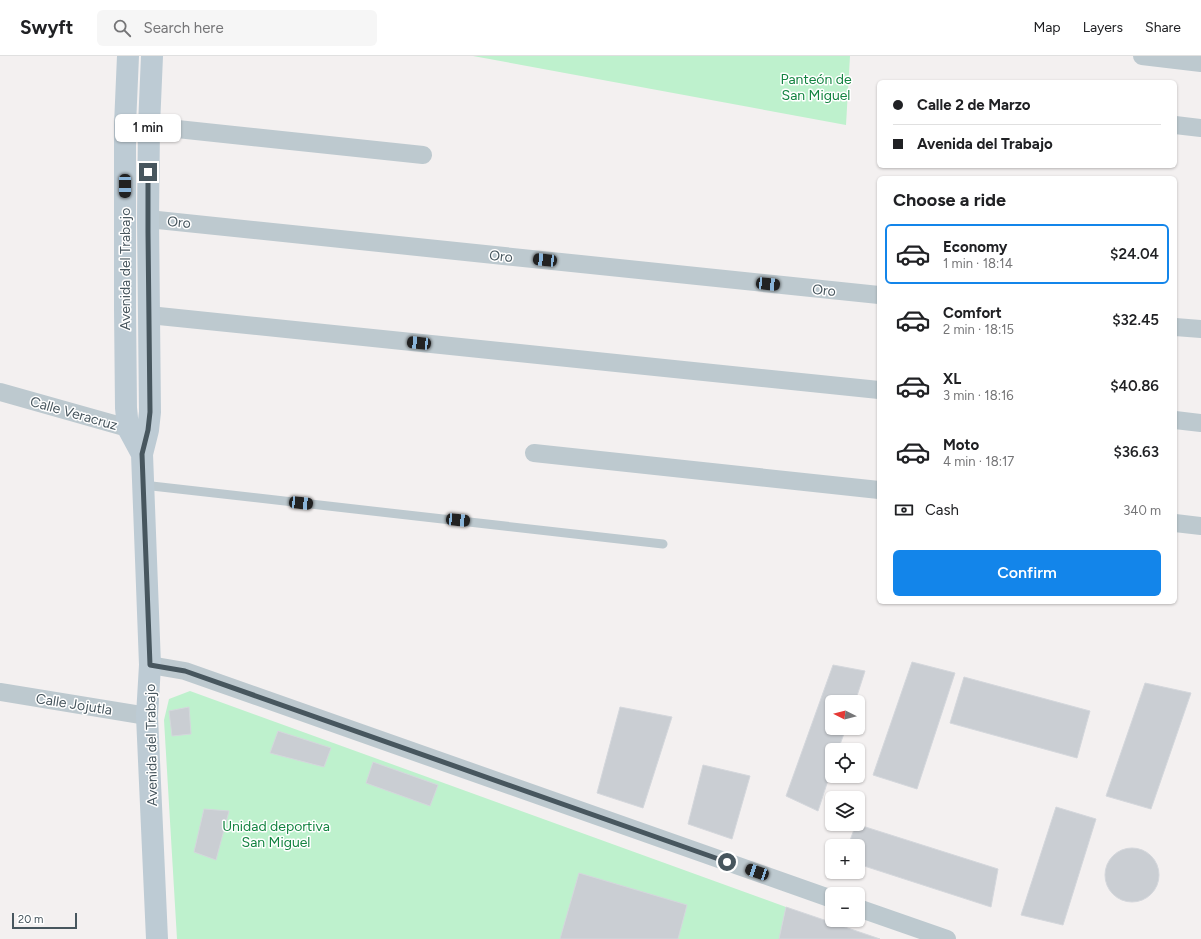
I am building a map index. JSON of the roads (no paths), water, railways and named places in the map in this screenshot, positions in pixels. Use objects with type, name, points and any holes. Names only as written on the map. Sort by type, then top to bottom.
[{"type":"main road","name":"Avenida del Trabajo","points":[[128,56],[125,125],[126,408],[138,429],[142,454],[150,665],[147,716],[158,939]]},
{"type":"main road","name":"Avenida del Trabajo","points":[[138,429],[150,412],[148,218],[149,126],[152,56]]},
{"type":"street","points":[[1142,56],[1201,63]]},
{"type":"street","points":[[1177,125],[1201,128]]},
{"type":"street","points":[[149,126],[423,155]]},
{"type":"street","name":"Oro","points":[[148,218],[877,295]]},
{"type":"street","points":[[149,315],[877,390]]},
{"type":"street","points":[[1177,326],[1201,329]]},
{"type":"street","name":"Calle Veracruz","points":[[0,392],[138,429]]},
{"type":"street","points":[[1177,420],[1201,423]]},
{"type":"street","points":[[534,453],[877,490]]},
{"type":"street","points":[[1177,523],[1201,526]]},
{"type":"street","points":[[150,665],[185,671],[825,897]]},
{"type":"street","name":"Calle Jojutla","points":[[0,692],[147,716]]},
{"type":"street","points":[[865,910],[947,939]]},
{"type":"lane","points":[[143,485],[663,544]]},
{"type":"park label","name":"Panteón de San Miguel","points":[[816,88]]},
{"type":"park label","name":"Unidad deportiva San Miguel","points":[[276,834]]}]
